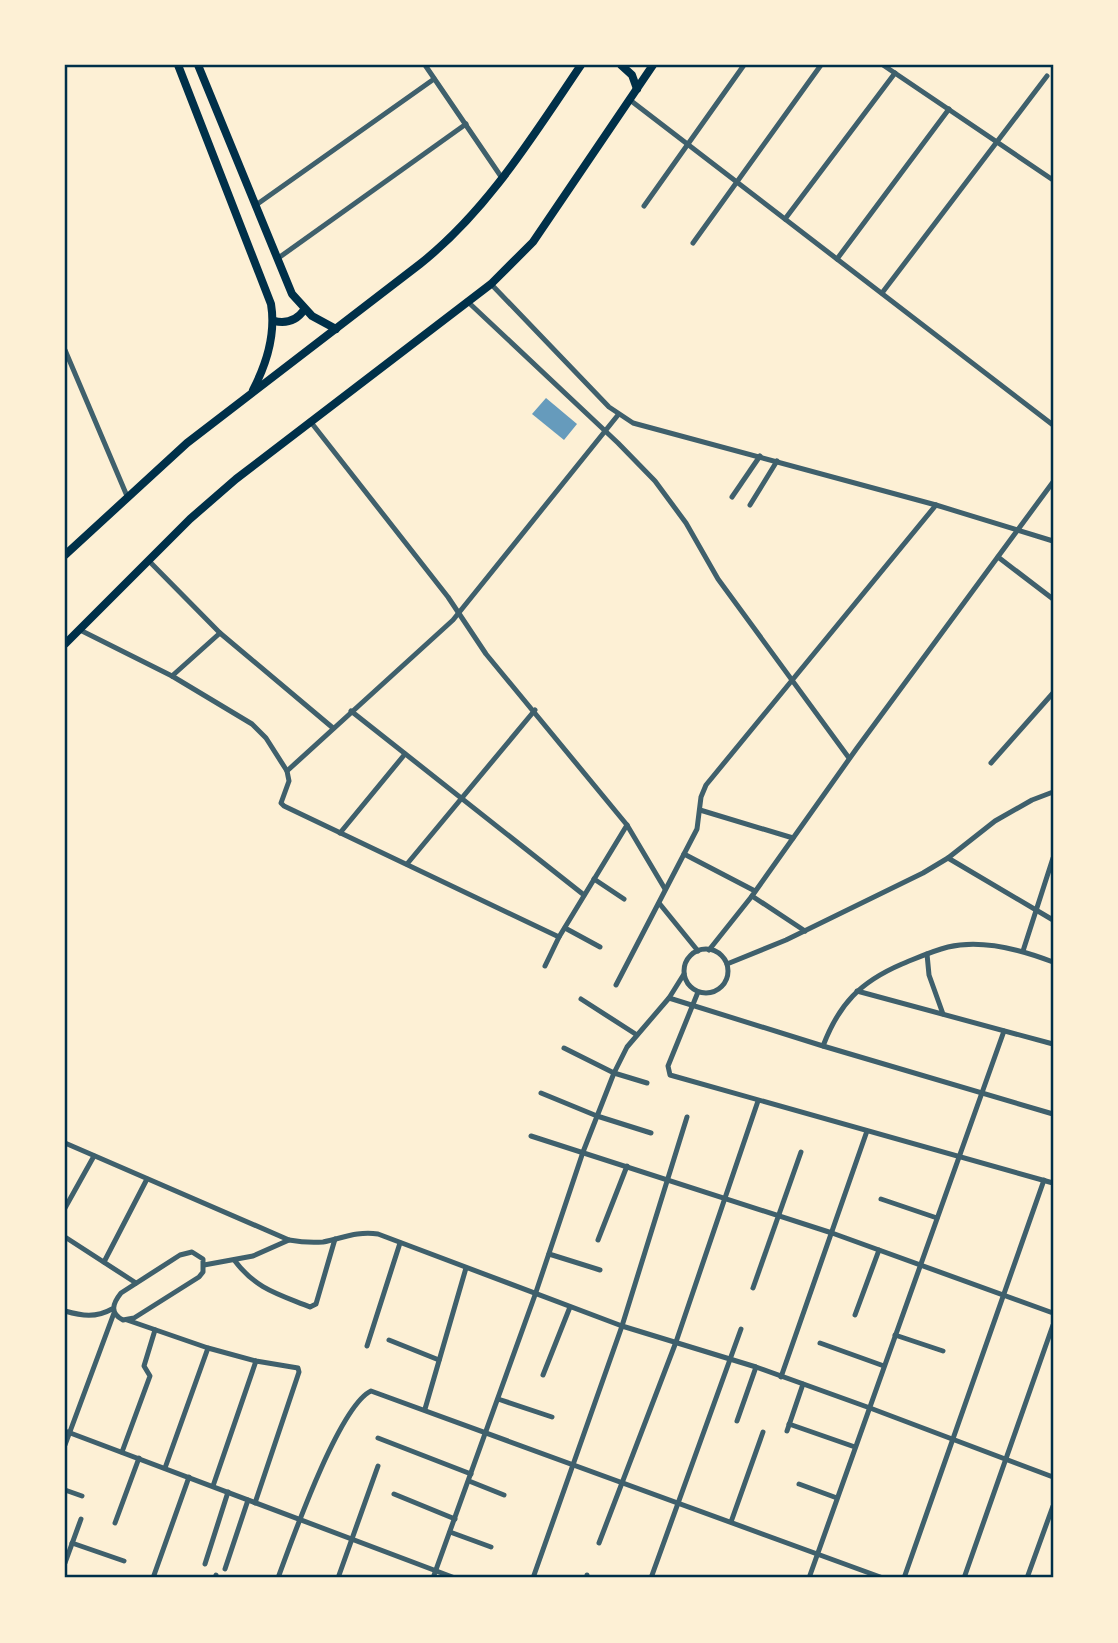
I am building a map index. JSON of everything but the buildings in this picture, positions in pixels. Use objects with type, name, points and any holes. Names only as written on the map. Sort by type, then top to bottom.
[{"type":"main road","points":[[178,65],[271,304],[274,321],[269,349],[251,393]]},
{"type":"main road","points":[[198,65],[292,294],[304,310],[336,329]]},
{"type":"main road","points":[[621,65],[632,75],[637,89]]},
{"type":"main road","points":[[65,645],[190,519],[310,421],[510,267],[533,242],[653,65]]},
{"type":"main road","points":[[65,555],[187,443],[436,251],[474,214],[581,66]]},
{"type":"main road","points":[[274,321],[284,323],[293,320],[304,310]]},
{"type":"street","points":[[425,65],[502,178]]},
{"type":"street","points":[[644,206],[744,65]]},
{"type":"street","points":[[693,243],[821,65]]},
{"type":"street","points":[[883,65],[1053,180]]},
{"type":"street","points":[[785,219],[895,73]]},
{"type":"street","points":[[882,293],[1047,76]]},
{"type":"street","points":[[256,205],[435,79]]},
{"type":"street","points":[[630,100],[1053,425]]},
{"type":"street","points":[[837,259],[949,109]]},
{"type":"street","points":[[277,258],[466,124]]},
{"type":"street","points":[[491,284],[618,415],[633,423],[936,505],[1053,541]]},
{"type":"street","points":[[467,301],[637,461],[671,501],[718,579],[849,758]]},
{"type":"street","points":[[65,350],[127,496]]},
{"type":"street","points":[[287,771],[459,613],[618,415]]},
{"type":"street","points":[[310,421],[459,613],[486,654],[627,825],[665,889]]},
{"type":"street","points":[[732,497],[760,456]]},
{"type":"street","points":[[750,505],[777,461]]},
{"type":"street","points":[[709,950],[1053,482]]},
{"type":"street","points":[[616,985],[697,829],[701,797],[706,785],[936,505]]},
{"type":"street","points":[[998,557],[1053,599]]},
{"type":"street","points":[[149,561],[220,634],[333,728]]},
{"type":"street","points":[[80,629],[172,676],[252,724],[266,738],[287,771],[289,781],[282,805],[559,937]]},
{"type":"street","points":[[172,676],[220,634]]},
{"type":"street","points":[[991,763],[1053,692]]},
{"type":"street","points":[[407,864],[534,710]]},
{"type":"street","points":[[351,711],[584,895]]},
{"type":"street","points":[[340,833],[405,754]]},
{"type":"street","points":[[727,964],[805,931],[923,873],[948,858],[995,821],[1032,800],[1053,792]]},
{"type":"street","points":[[700,810],[793,838]]},
{"type":"street","points":[[545,966],[559,937],[627,825]]},
{"type":"street","points":[[684,854],[753,893],[805,931]]},
{"type":"street","points":[[948,858],[1053,920]]},
{"type":"street","points":[[1023,951],[1053,858]]},
{"type":"street","points":[[594,879],[624,899]]},
{"type":"street","points":[[659,902],[698,951]]},
{"type":"street","points":[[565,928],[600,947]]},
{"type":"street","points":[[823,1046],[842,1007],[857,991],[874,978],[927,954],[950,946],[998,946],[1023,951],[1053,962]]},
{"type":"street","points":[[433,1578],[487,1432],[583,1152],[619,1060],[636,1035],[669,998],[684,974],[686,962],[698,951],[716,952],[727,964],[728,974],[722,987],[708,993],[698,992],[686,981],[684,974]]},
{"type":"street","points":[[927,954],[929,975],[943,1015]]},
{"type":"street","points":[[857,991],[1053,1044]]},
{"type":"street","points":[[698,992],[668,1066],[670,1075],[1053,1183]]},
{"type":"street","points":[[669,998],[1053,1114]]},
{"type":"street","points":[[581,999],[636,1035]]},
{"type":"street","points":[[809,1578],[1003,1031]]},
{"type":"street","points":[[564,1048],[614,1073],[647,1083]]},
{"type":"street","points":[[541,1093],[597,1116],[650,1133]]},
{"type":"street","points":[[599,1543],[676,1342],[758,1101]]},
{"type":"street","points":[[533,1578],[622,1326],[688,1117]]},
{"type":"street","points":[[781,1377],[867,1131]]},
{"type":"street","points":[[531,1136],[779,1215],[1053,1313]]},
{"type":"street","points":[[65,1143],[289,1240],[304,1242],[335,1239],[365,1232],[622,1326],[756,1367],[1053,1477]]},
{"type":"street","points":[[753,1289],[801,1152]]},
{"type":"street","points":[[65,1208],[94,1156]]},
{"type":"street","points":[[598,1240],[627,1166]]},
{"type":"street","points":[[104,1262],[147,1179]]},
{"type":"street","points":[[904,1578],[1044,1180]]},
{"type":"street","points":[[881,1199],[937,1219]]},
{"type":"street","points":[[65,1237],[136,1283]]},
{"type":"street","points":[[235,1261],[252,1281],[262,1288],[310,1307],[313,1306],[335,1239]]},
{"type":"street","points":[[204,1265],[253,1256],[289,1240]]},
{"type":"street","points":[[367,1346],[400,1243]]},
{"type":"street","points":[[855,1315],[879,1250]]},
{"type":"street","points":[[65,1445],[67,1432],[115,1300],[121,1293],[185,1253],[198,1254],[204,1265],[199,1277],[139,1316],[127,1320]]},
{"type":"street","points":[[549,1254],[600,1270]]},
{"type":"street","points":[[425,1409],[466,1268]]},
{"type":"street","points":[[543,1375],[570,1307]]},
{"type":"street","points":[[65,1311],[85,1316],[113,1311]]},
{"type":"street","points":[[113,1311],[118,1318],[208,1348],[256,1361],[296,1367],[299,1372],[256,1503]]},
{"type":"street","points":[[964,1578],[1053,1325]]},
{"type":"street","points":[[651,1578],[741,1329]]},
{"type":"street","points":[[122,1452],[149,1376],[144,1366],[155,1330]]},
{"type":"street","points":[[895,1335],[943,1351]]},
{"type":"street","points":[[389,1340],[439,1360]]},
{"type":"street","points":[[820,1343],[884,1366]]},
{"type":"street","points":[[165,1468],[208,1348]]},
{"type":"street","points":[[213,1486],[256,1361]]},
{"type":"street","points":[[737,1421],[756,1367]]},
{"type":"street","points":[[803,1384],[788,1427],[855,1447]]},
{"type":"street","points":[[278,1578],[300,1520],[343,1423],[357,1401],[372,1391],[884,1578]]},
{"type":"street","points":[[498,1399],[552,1417]]},
{"type":"street","points":[[67,1432],[455,1578]]},
{"type":"street","points":[[731,1522],[763,1432]]},
{"type":"street","points":[[378,1438],[504,1495]]},
{"type":"street","points":[[115,1523],[139,1458]]},
{"type":"street","points":[[338,1578],[377,1466]]},
{"type":"street","points":[[153,1578],[189,1477]]},
{"type":"street","points":[[799,1484],[837,1497]]},
{"type":"street","points":[[65,1490],[82,1496]]},
{"type":"street","points":[[205,1564],[228,1492]]},
{"type":"street","points":[[394,1494],[455,1519]]},
{"type":"street","points":[[225,1569],[248,1500]]},
{"type":"street","points":[[1027,1578],[1053,1506]]},
{"type":"street","points":[[65,1563],[80,1519]]},
{"type":"street","points":[[450,1532],[491,1547]]},
{"type":"street","points":[[72,1543],[124,1561]]},
{"type":"water","points":[[546,398],[577,424],[564,440],[532,414]]}]
